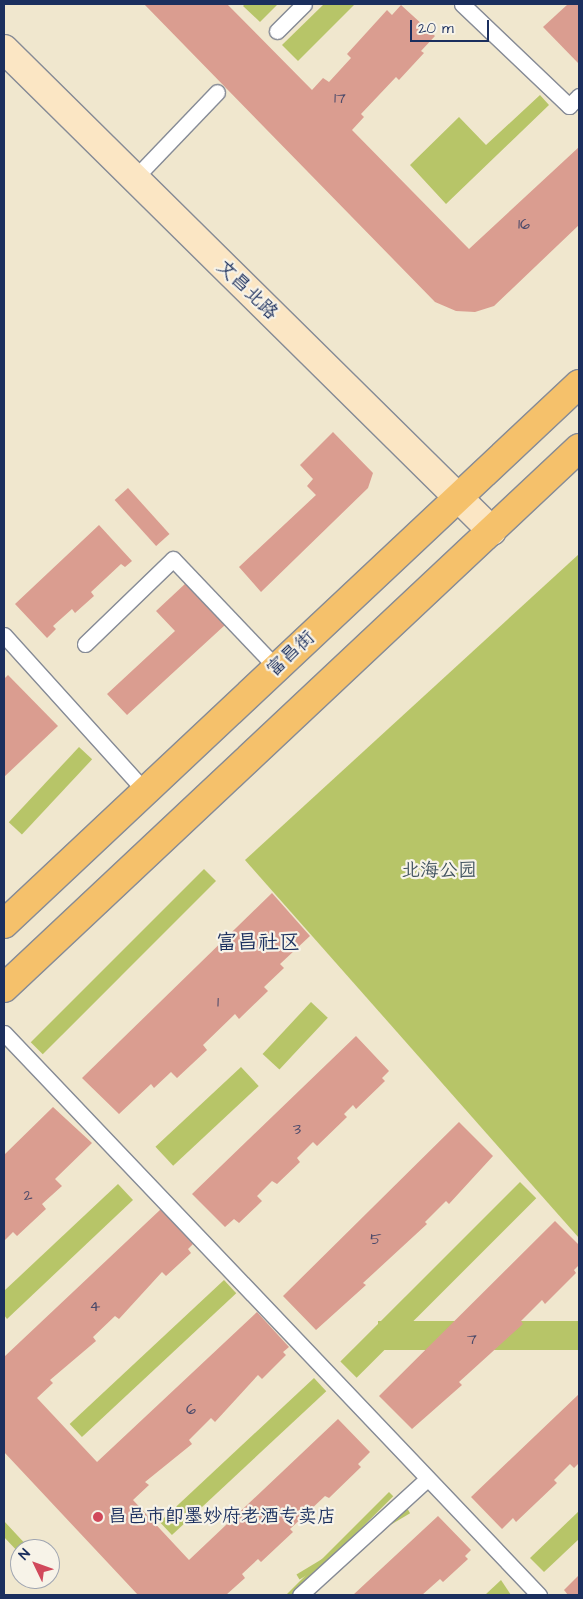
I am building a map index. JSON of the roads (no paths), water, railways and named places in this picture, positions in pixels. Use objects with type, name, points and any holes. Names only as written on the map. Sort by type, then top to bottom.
[{"type":"main road","name":"富昌街","points":[[4,924],[579,384]]},
{"type":"main road","points":[[4,988],[579,448]]},
{"type":"street","name":"文昌北路","points":[[4,50],[492,531]]},
{"type":"lane","points":[[277,31],[304,4]]},
{"type":"lane","points":[[462,4],[569,106],[579,96]]},
{"type":"lane","points":[[134,179],[217,92]]},
{"type":"lane","points":[[85,644],[173,559],[276,668]]},
{"type":"lane","points":[[6,643],[145,791]]},
{"type":"lane","points":[[4,1033],[539,1595]]},
{"type":"lane","points":[[300,1595],[427,1479]]},
{"type":"place","name":"昌邑市即墨妙府老酒专卖店","points":[[98,1517]]},
{"type":"district","name":"富昌社区","points":[[258,943]]},
{"type":"park label","name":"北海公园","points":[[439,871]]}]
